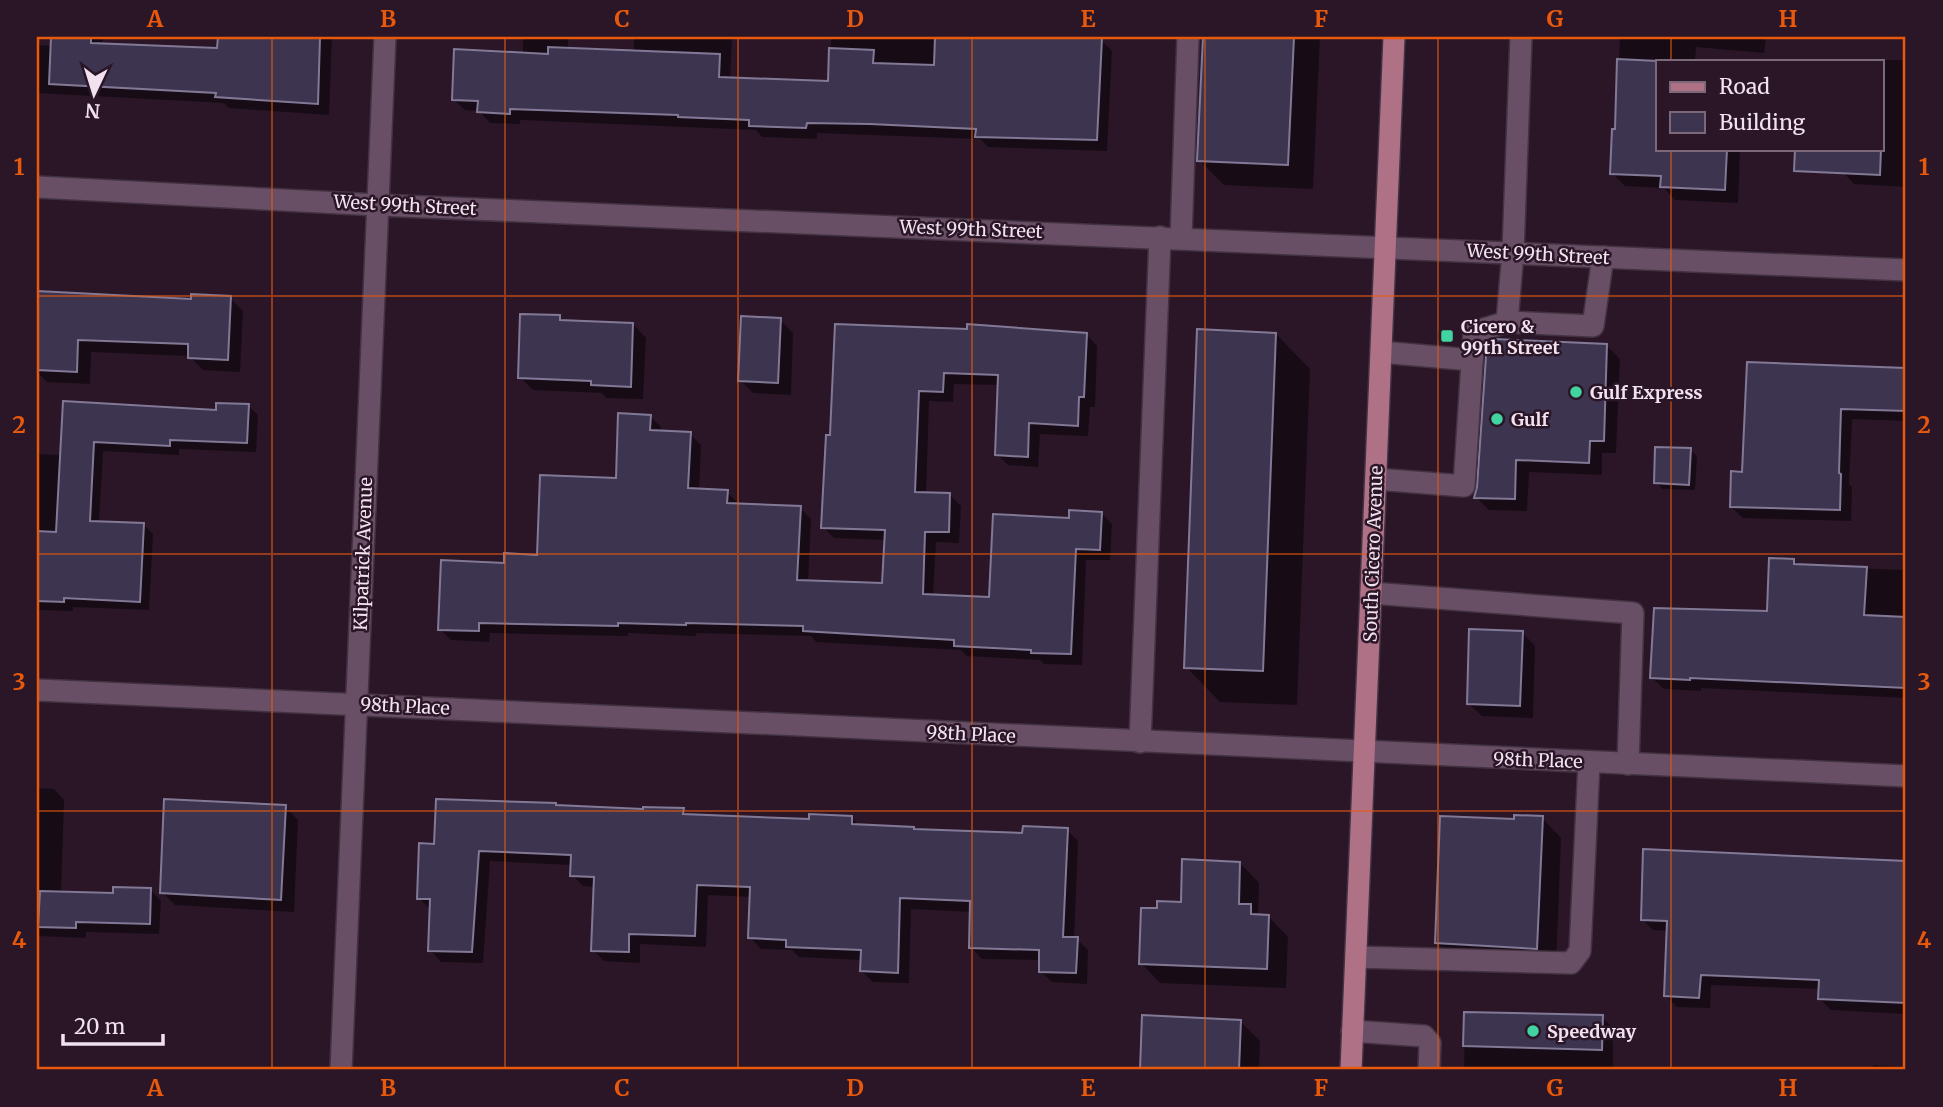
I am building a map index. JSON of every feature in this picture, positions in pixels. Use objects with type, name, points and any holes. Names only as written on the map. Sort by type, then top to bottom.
[{"type":"main road","name":"South Cicero Avenue","points":[[1351,1070],[1394,37]]},
{"type":"street","name":"Kilpatrick Avenue","points":[[341,1070],[385,37]]},
{"type":"street","points":[[1140,742],[1170,238],[1188,37]]},
{"type":"street","points":[[1507,322],[1513,252],[1521,37]]},
{"type":"street","name":"West 99th Street","points":[[37,187],[378,205],[1906,270]]},
{"type":"street","points":[[1376,479],[1464,486],[1474,332],[1507,322],[1592,326],[1603,257]]},
{"type":"street","points":[[1381,352],[1472,360]]},
{"type":"street","points":[[1371,593],[1633,613],[1628,764]]},
{"type":"street","name":"98th Place","points":[[37,690],[1906,776]]},
{"type":"street","points":[[1356,957],[1571,963],[1580,951],[1589,763]]},
{"type":"street","points":[[1352,1031],[1424,1036],[1430,1043],[1429,1070]]},
{"type":"building","points":[[51,37],[91,37],[91,43],[217,48],[218,37],[320,37],[318,104],[215,97],[216,93],[49,84]]},
{"type":"building","points":[[935,37],[1102,38],[1097,140],[975,137],[976,129],[870,124],[807,123],[806,128],[749,126],[749,120],[678,115],[510,109],[510,114],[477,112],[478,101],[452,100],[454,49],[548,54],[548,47],[720,54],[719,77],[828,81],[829,48],[874,50],[873,63],[934,65]]},
{"type":"building","points":[[1203,37],[1294,37],[1288,165],[1197,161]]},
{"type":"building","points":[[1617,59],[1656,61],[1656,150],[1727,150],[1725,190],[1660,187],[1661,176],[1610,174],[1612,129],[1615,129]]},
{"type":"building","points":[[1795,150],[1881,150],[1880,175],[1794,171]]},
{"type":"building","points":[[37,291],[191,299],[191,294],[231,296],[228,360],[188,358],[188,344],[78,340],[77,372],[37,370]]},
{"type":"building","points":[[520,314],[560,315],[560,320],[633,323],[631,387],[591,385],[591,381],[518,378]]},
{"type":"building","points":[[741,316],[781,318],[778,383],[738,381]]},
{"type":"building","points":[[835,324],[967,329],[967,324],[1087,333],[1084,397],[1079,397],[1078,426],[1029,423],[1028,457],[995,455],[998,375],[944,373],[943,392],[919,391],[915,492],[950,493],[949,532],[925,532],[923,594],[989,597],[993,514],[1069,518],[1069,510],[1102,512],[1100,550],[1076,549],[1071,654],[954,646],[954,640],[803,631],[803,626],[479,623],[479,631],[438,630],[441,560],[504,563],[504,553],[537,555],[540,475],[616,478],[618,413],[651,415],[650,430],[691,432],[688,488],[728,490],[727,503],[801,506],[797,580],[882,583],[885,530],[821,528],[826,435],[830,435]]},
{"type":"building","points":[[1197,329],[1276,333],[1263,671],[1184,668]]},
{"type":"building","points":[[1495,339],[1607,344],[1604,441],[1590,441],[1589,463],[1516,460],[1515,499],[1474,498],[1487,342]]},
{"type":"building","points":[[1747,362],[1906,368],[1906,411],[1841,409],[1840,510],[1730,507],[1731,471],[1742,472]]},
{"type":"building","points":[[63,401],[216,410],[216,403],[249,404],[247,443],[170,440],[170,446],[94,442],[90,521],[144,523],[140,602],[64,598],[64,602],[37,601],[37,531],[56,532]]},
{"type":"building","points":[[1655,447],[1691,448],[1689,485],[1654,483]]},
{"type":"building","points":[[1769,558],[1794,559],[1794,564],[1867,567],[1864,615],[1906,617],[1906,688],[1650,678],[1654,608],[1767,611]]},
{"type":"building","points":[[1469,629],[1523,631],[1520,706],[1467,704]]},
{"type":"building","points":[[164,799],[286,805],[281,900],[160,893]]},
{"type":"building","points":[[436,799],[643,809],[684,808],[683,814],[809,819],[809,814],[852,816],[852,824],[914,829],[1022,833],[1023,826],[1068,828],[1063,937],[1078,937],[1076,973],[1039,972],[1039,950],[969,948],[970,901],[900,898],[898,973],[860,971],[861,950],[786,947],[786,940],[748,938],[750,887],[697,885],[695,936],[629,934],[629,952],[591,951],[594,877],[570,876],[571,855],[479,851],[472,952],[428,951],[430,899],[417,899],[419,843],[434,844]]},
{"type":"building","points":[[1514,815],[1543,816],[1537,949],[1435,943],[1440,816],[1514,819]]},
{"type":"building","points":[[1643,849],[1906,861],[1906,1003],[1818,999],[1819,980],[1701,975],[1699,998],[1664,996],[1667,921],[1641,920]]},
{"type":"building","points":[[1182,859],[1240,862],[1239,904],[1251,904],[1251,914],[1269,915],[1267,969],[1139,964],[1141,908],[1157,908],[1157,901],[1181,902]]},
{"type":"building","points":[[113,887],[151,888],[150,924],[76,922],[76,928],[38,927],[40,891],[113,893]]},
{"type":"building","name":"Speedway","points":[[1464,1012],[1603,1015],[1602,1050],[1463,1046]]},
{"type":"building","points":[[1142,1015],[1241,1020],[1239,1070],[1140,1070]]},
{"type":"place","name":"Cicero & 99th Street","points":[[1447,336]]},
{"type":"place","name":"Gulf Express","points":[[1576,392]]},
{"type":"place","name":"Gulf","points":[[1497,419]]},
{"type":"place","name":"Speedway","points":[[1533,1031]]}]
